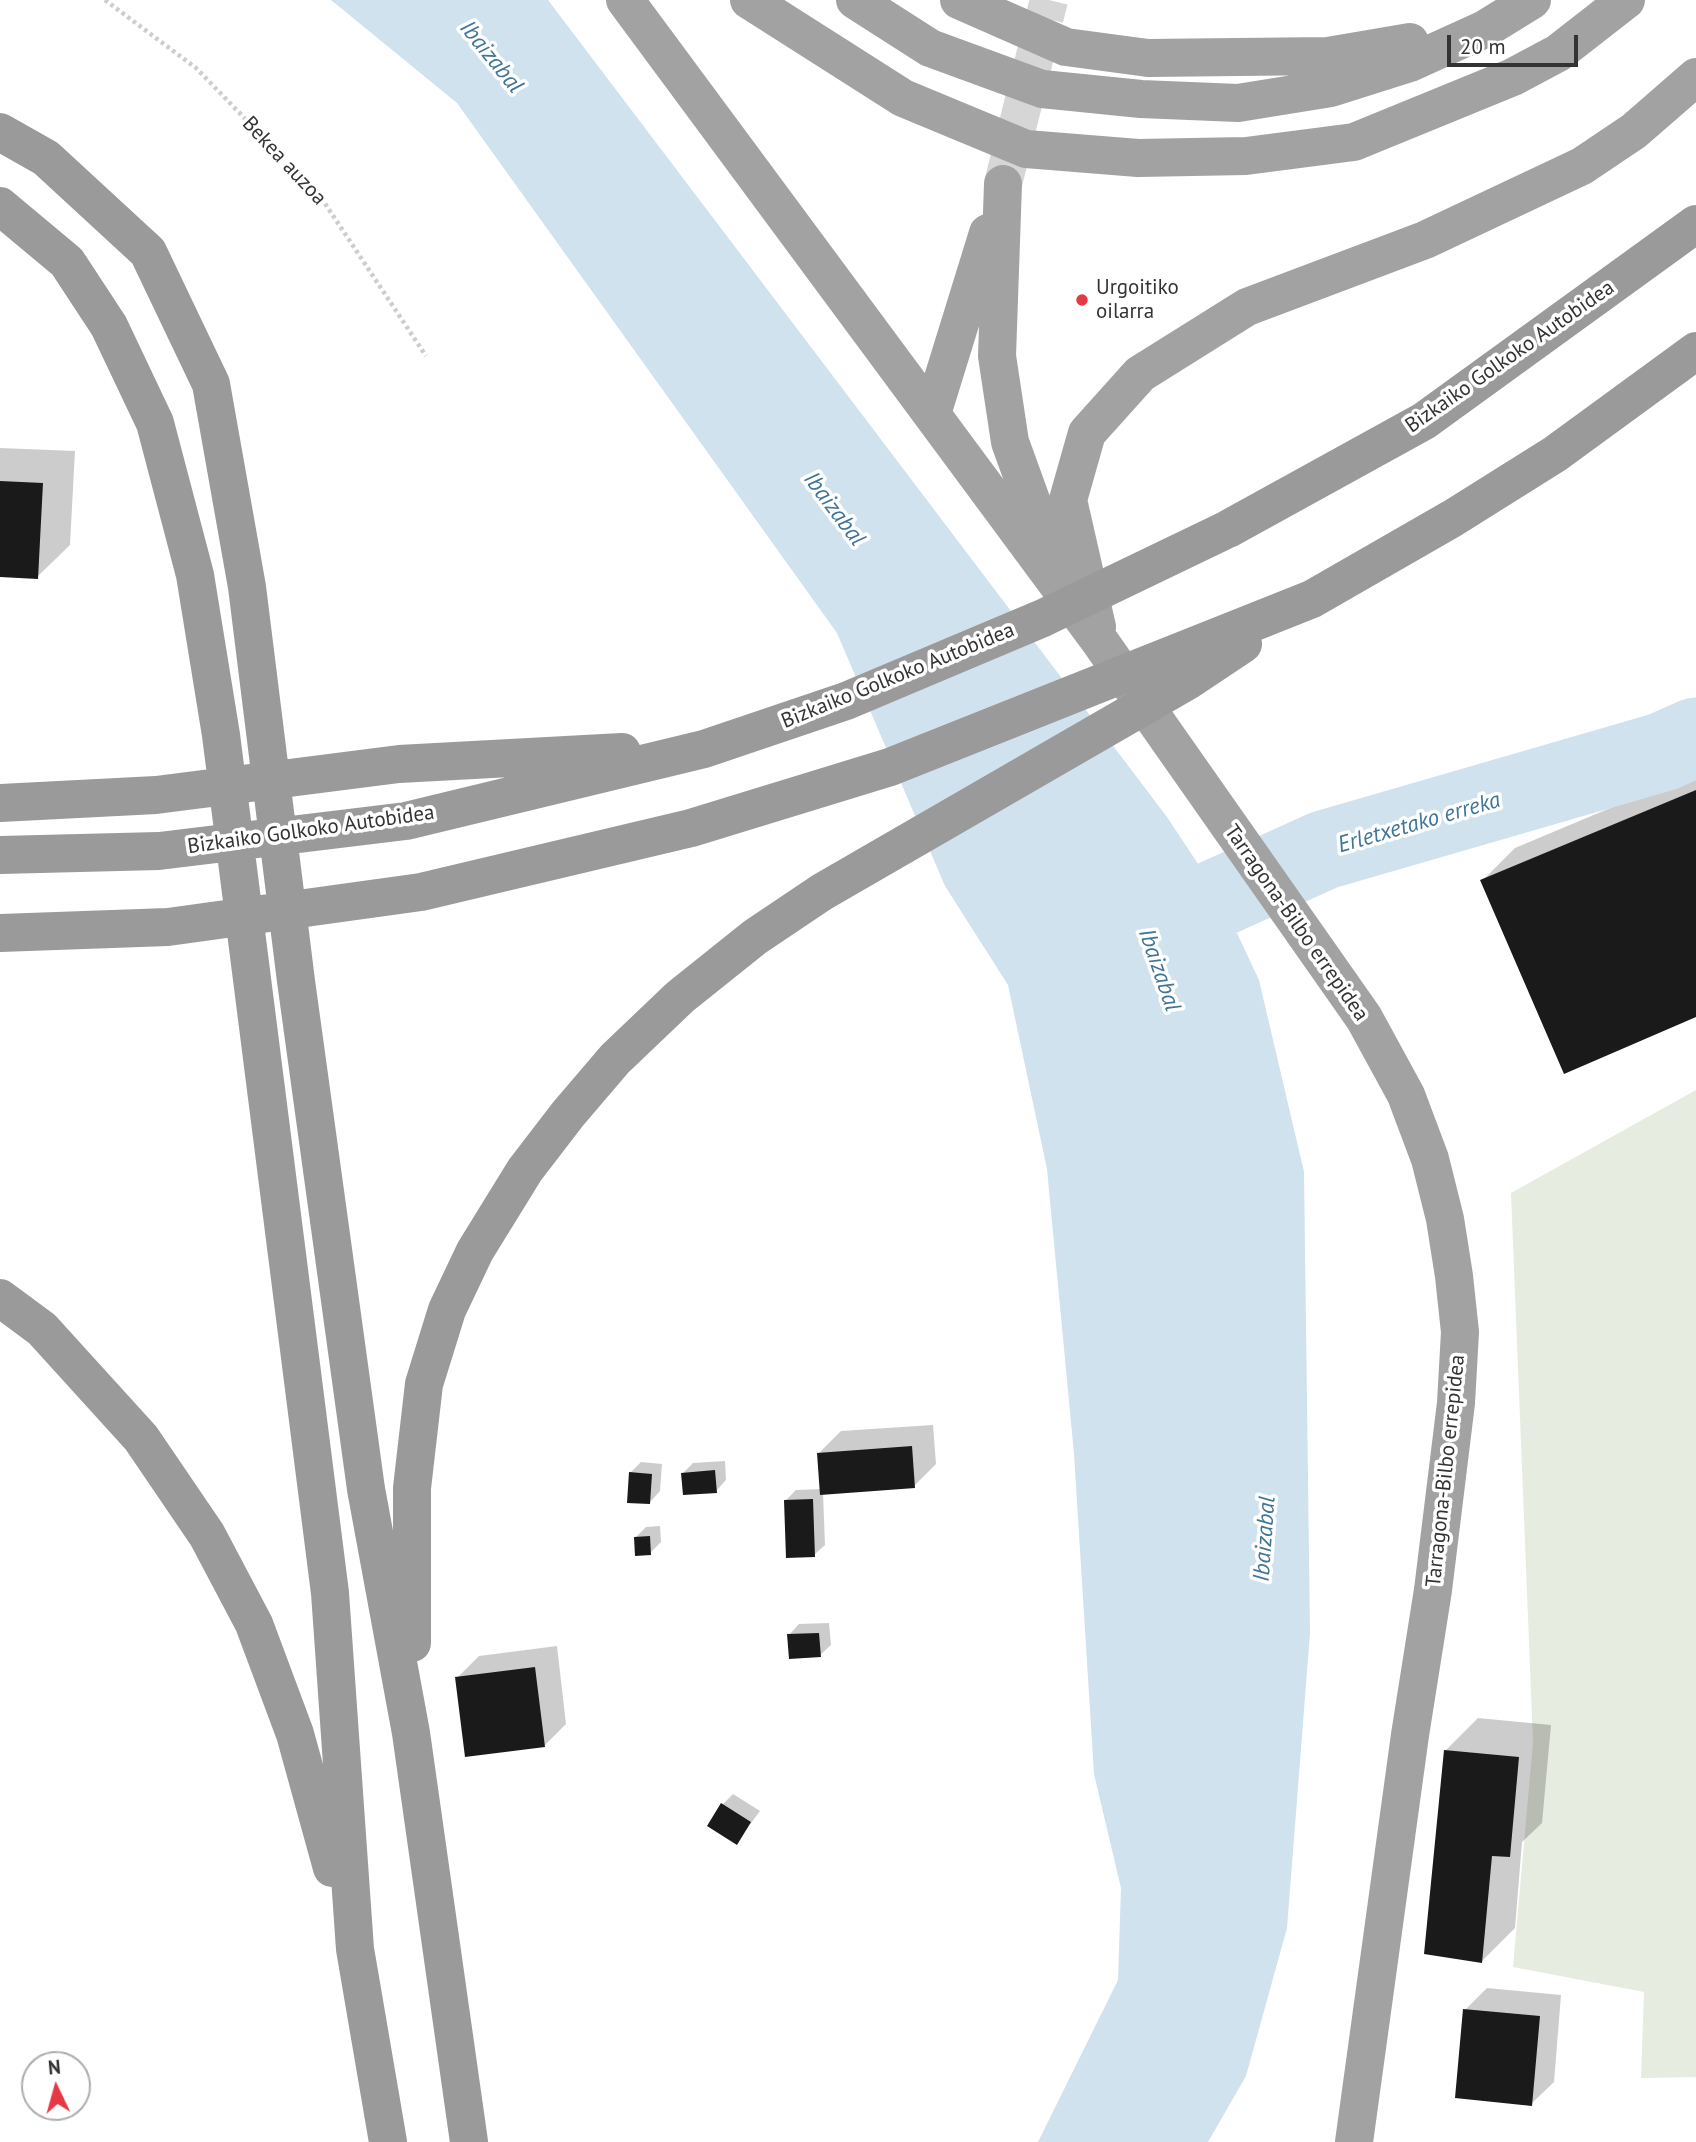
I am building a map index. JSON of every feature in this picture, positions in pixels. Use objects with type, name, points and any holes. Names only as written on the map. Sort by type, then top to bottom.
[{"type":"highway","points":[[625,0],[1101,643]]},
{"type":"highway","points":[[749,0],[902,97],[1026,149],[1138,158],[1246,156],[1354,142],[1524,71],[1558,53],[1626,0]]},
{"type":"highway","points":[[855,0],[930,48],[1042,89],[1141,99],[1238,103],[1331,88],[1410,62],[1485,29],[1532,0]]},
{"type":"highway","points":[[959,0],[1066,47],[1148,58],[1328,56],[1485,29]]},
{"type":"highway","points":[[1101,643],[1068,500],[1087,433],[1140,374],[1247,307],[1425,240],[1582,166],[1634,131],[1696,77]]},
{"type":"highway","points":[[0,132],[46,158],[148,252],[211,384],[247,587],[297,995],[366,1489],[411,1733],[469,2142]]},
{"type":"highway","points":[[932,414],[1003,184],[997,356],[1010,442],[1034,511],[1101,643]]},
{"type":"highway","points":[[0,206],[67,262],[109,326],[155,424],[195,575],[221,735],[330,1593],[355,1949],[388,2142]]},
{"type":"highway","name":"Bizkaiko Golkoko Autobidea","points":[[0,855],[159,851],[406,821],[704,750],[846,701],[1043,618],[1228,529],[1424,421],[1696,224]]},
{"type":"highway","points":[[411,1733],[412,1488],[424,1384],[447,1310],[475,1251],[526,1170],[568,1114],[615,1059],[680,997],[755,937],[822,892],[912,839],[1185,666],[1312,599],[1453,518],[1555,454],[1696,352]]},
{"type":"highway","name":"Tarragona-Bilbo errepidea","points":[[1101,643],[1364,1018],[1406,1095],[1430,1159],[1445,1219],[1460,1332],[1456,1403],[1433,1590],[1410,1735],[1354,2142]]},
{"type":"highway","points":[[0,933],[168,927],[421,892],[691,828],[890,767],[1185,666]]},
{"type":"highway","points":[[0,803],[156,795],[399,764],[480,757],[704,750]]},
{"type":"highway","points":[[0,1298],[42,1329],[141,1438],[207,1535],[254,1624],[295,1734],[355,1949]]},
{"type":"path","name":"Bekea auzoa","points":[[105,0],[196,68],[320,196],[426,356]]},
{"type":"shaded area","points":[[1696,1090],[1696,2077],[1641,2078],[1644,1992],[1513,1967],[1533,1742],[1511,1193]]},
{"type":"water","name":"Ibaizabal","points":[[331,0],[548,0],[1167,817],[1220,897],[1259,980],[1304,1172],[1310,1633],[1287,1928],[1246,2076],[1208,2142],[1038,2142],[1118,1980],[1121,1888],[1094,1774],[1074,1454],[1047,1169],[1008,985],[945,886],[837,633],[457,103]]},
{"type":"building","points":[[0,481],[43,483],[38,579],[0,577]]},
{"type":"building","points":[[1696,790],[1696,1017],[1564,1074],[1480,880]]},
{"type":"building","points":[[912,1446],[915,1488],[820,1495],[817,1453]]},
{"type":"building","points":[[715,1470],[717,1493],[683,1495],[681,1473]]},
{"type":"building","points":[[629,1472],[652,1474],[650,1504],[627,1503]]},
{"type":"building","points":[[813,1499],[815,1557],[786,1558],[784,1500]]},
{"type":"building","points":[[650,1536],[651,1555],[635,1556],[634,1537]]},
{"type":"building","points":[[819,1633],[821,1657],[789,1659],[787,1634]]},
{"type":"building","points":[[535,1667],[545,1747],[465,1757],[455,1677]]},
{"type":"building","points":[[1444,1750],[1519,1757],[1510,1857],[1492,1856],[1482,1963],[1424,1954]]},
{"type":"building","points":[[721,1803],[751,1822],[737,1845],[707,1826]]},
{"type":"building","points":[[1463,2009],[1540,2016],[1532,2106],[1455,2098]]},
{"type":"waterway","name":"Erletxetako erreka","points":[[1149,929],[1324,850],[1662,752],[1696,737]]},
{"type":"tunnel","points":[[1003,184],[1049,0]]},
{"type":"place","name":"Urgoitiko oilarra","points":[[1082,300]]}]
